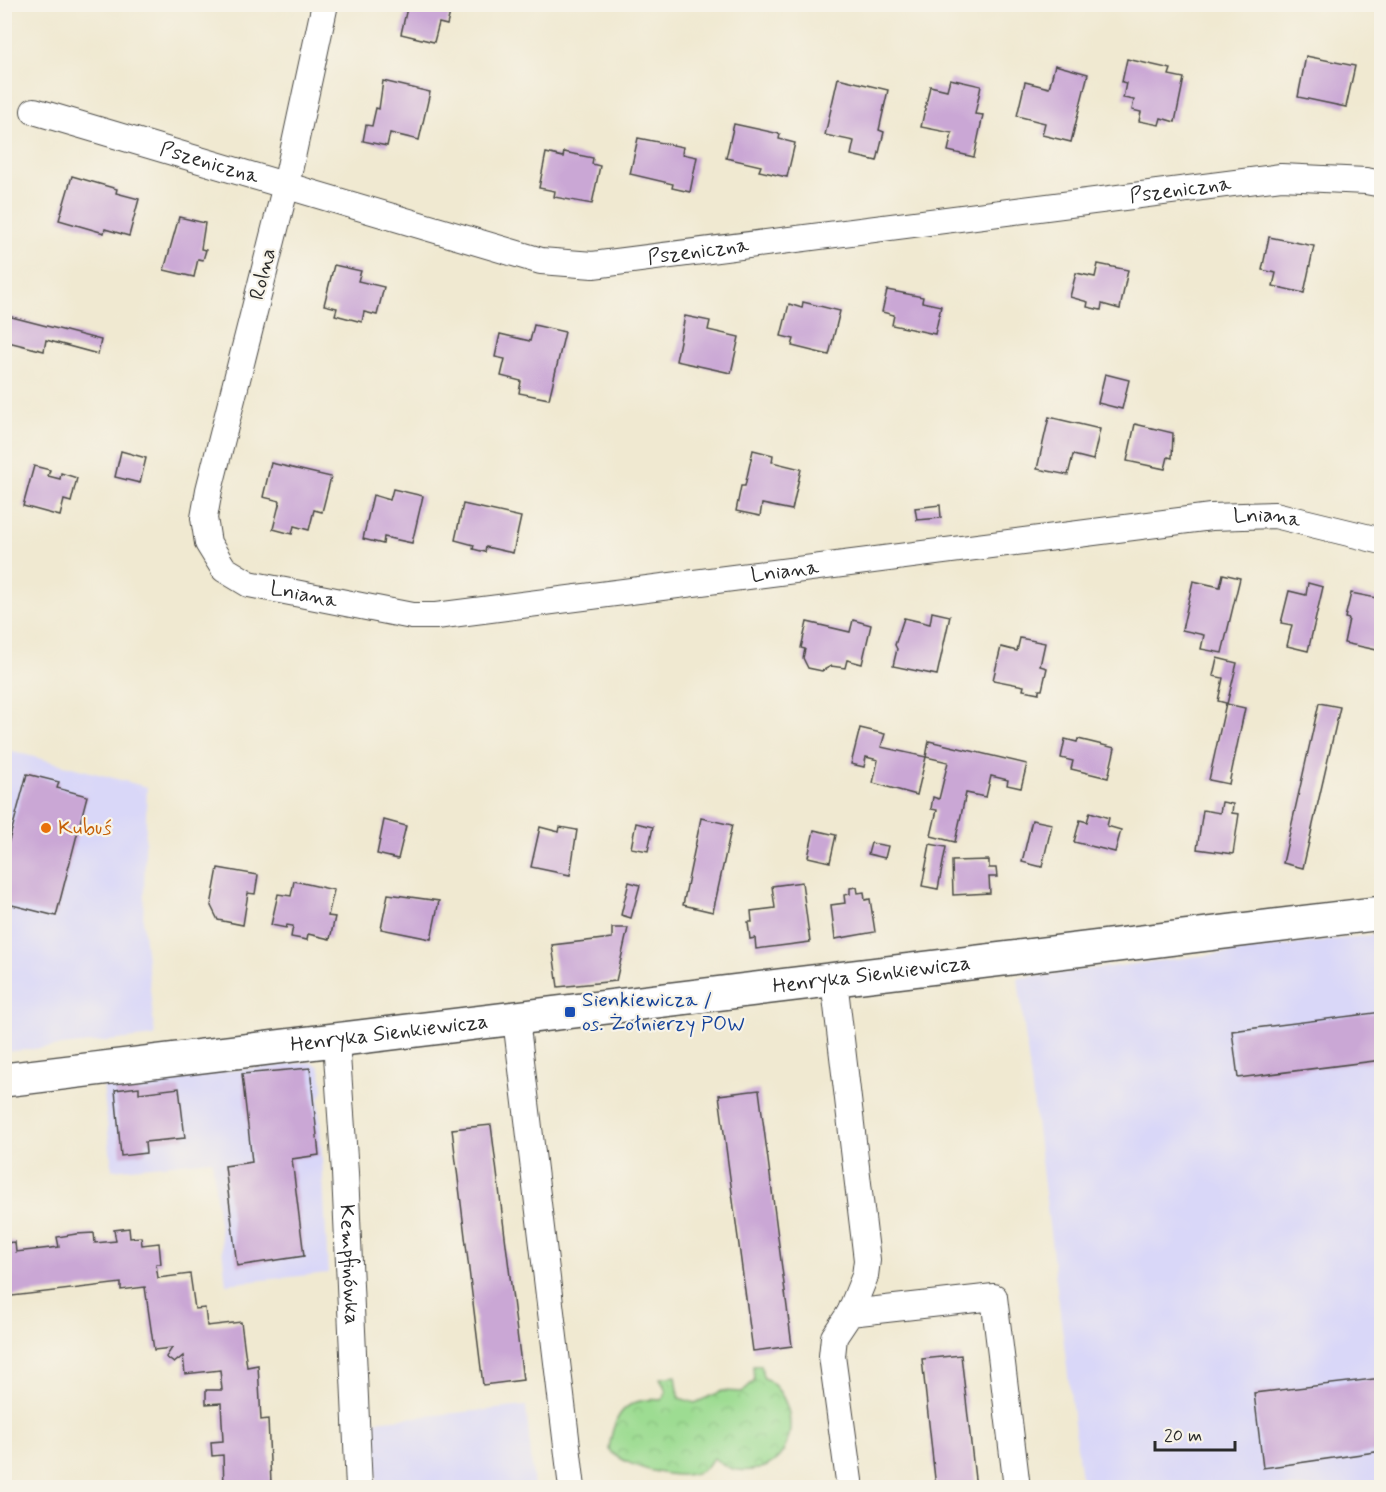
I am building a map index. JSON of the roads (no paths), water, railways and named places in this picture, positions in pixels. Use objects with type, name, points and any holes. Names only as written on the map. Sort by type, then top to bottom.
[{"type":"street","name":"Rolna","points":[[208,543],[204,519],[209,490],[286,185],[325,4]]},
{"type":"street","name":"Pszeniczna","points":[[34,111],[541,261],[593,265],[1281,177],[1366,181],[1382,184]]},
{"type":"street","name":"Lniana","points":[[208,543],[224,569],[249,584],[412,616],[436,616],[1210,517],[1275,515],[1382,541]]},
{"type":"street","name":"Henryka Sienkiewicza","points":[[4,1080],[1382,913]]},
{"type":"street","points":[[834,980],[867,1260],[865,1276],[850,1313],[834,1337],[832,1356],[850,1488]]},
{"type":"street","points":[[516,1019],[572,1488]]},
{"type":"street","name":"Kempfinówka","points":[[336,1041],[345,1173],[359,1488]]},
{"type":"street","points":[[850,1313],[994,1297],[1017,1488]]},
{"type":"place","name":"Kubuś","points":[[46,828]]},
{"type":"place","name":"Sienkiewicza / os. Żołnierzy POW","points":[[570,1012]]}]
